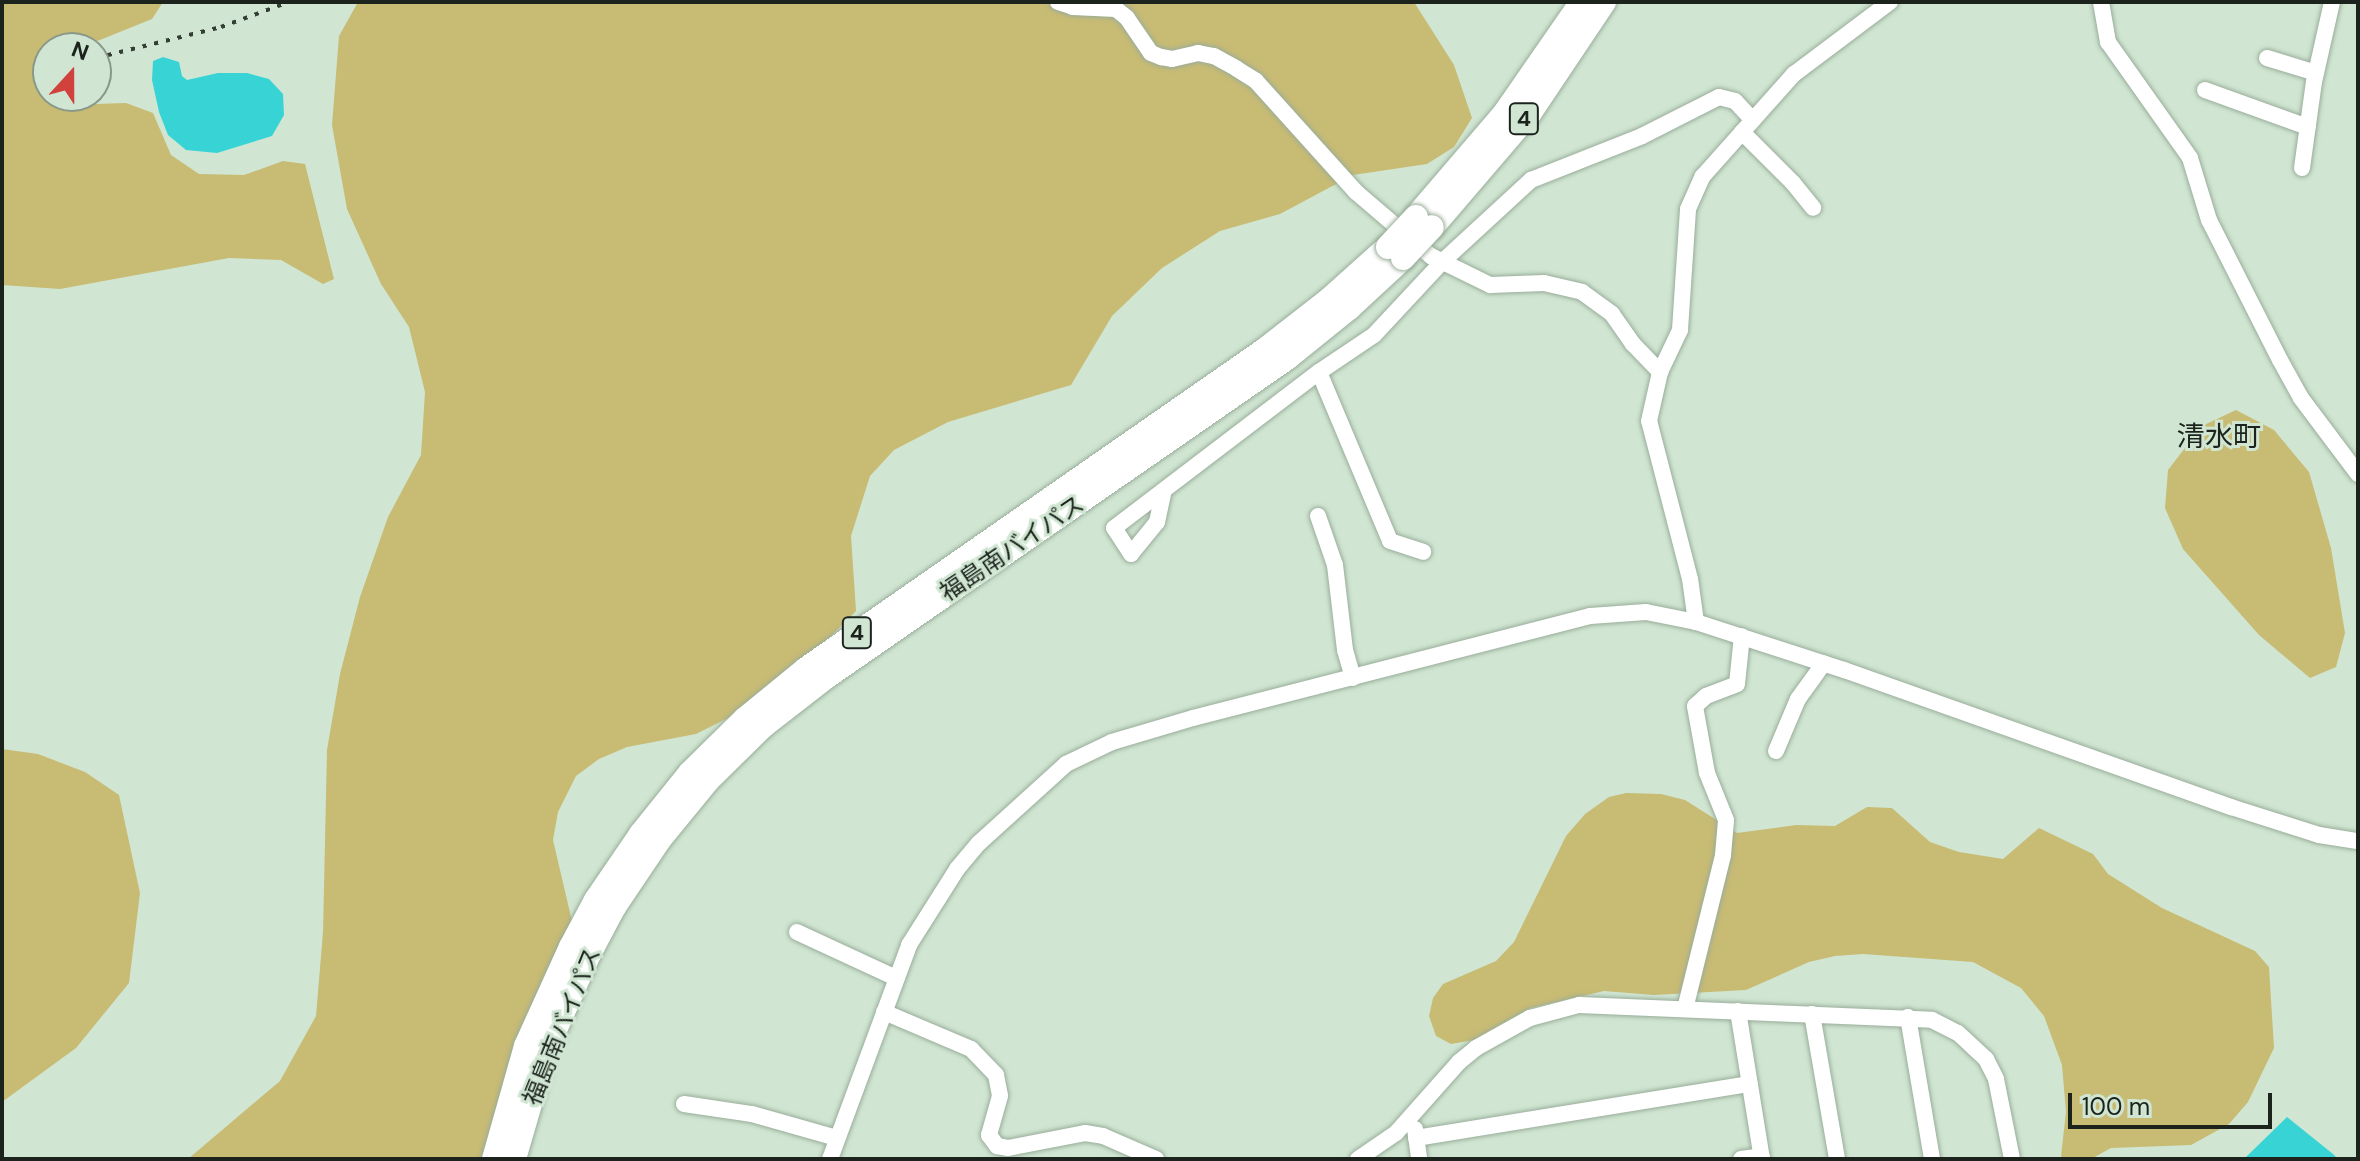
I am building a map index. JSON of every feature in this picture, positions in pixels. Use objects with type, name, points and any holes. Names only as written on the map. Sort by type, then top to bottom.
[{"type":"highway","name":"福島南バイパス","points":[[1424,222],[1582,2]]},
{"type":"highway","name":"福島南バイパス","points":[[514,1159],[545,1052],[589,954],[614,907],[659,840],[708,780],[763,726],[826,677],[1287,358],[1529,114],[1604,2]]},
{"type":"highway","name":"福島南バイパス","points":[[494,1159],[526,1046],[571,947],[596,900],[641,834],[690,773],[745,719],[806,669],[1254,358],[1395,252]]},
{"type":"street","points":[[1058,2],[1073,7],[1116,9],[1127,18],[1151,53],[1172,59],[1198,53],[1214,56],[1247,75],[1356,192],[1409,240],[1442,262],[1490,285],[1544,283],[1582,292],[1612,314],[1633,344],[1660,372]]},
{"type":"street","points":[[1696,622],[1690,579],[1650,431],[1651,407],[1660,372],[1680,330],[1691,198],[1703,176],[1794,74],[1890,2]]},
{"type":"street","points":[[2101,2],[2108,42],[2190,158],[2209,220],[2267,337],[2301,398],[2358,474]]},
{"type":"street","points":[[2302,168],[2316,73],[2332,2]]},
{"type":"street","points":[[2267,58],[2316,73]]},
{"type":"street","points":[[2205,90],[2308,127]]},
{"type":"street","points":[[1163,494],[1319,372],[1384,327],[1442,262],[1531,180],[1642,136],[1719,97],[1735,101],[1747,126],[1813,208]]},
{"type":"street","points":[[1319,372],[1390,541],[1423,552]]},
{"type":"street","points":[[1318,516],[1335,565],[1345,650],[1353,678]]},
{"type":"street","points":[[830,1159],[909,945],[957,869],[1024,799],[1066,764],[1124,739],[1590,616],[1646,612],[1696,622],[1824,663],[2231,807],[2319,835],[2358,841]]},
{"type":"street","points":[[1685,1009],[1723,855],[1726,820],[1707,773],[1695,706],[1706,696],[1737,684],[1742,636]]},
{"type":"street","points":[[1776,751],[1798,699],[1824,663]]},
{"type":"street","points":[[797,932],[896,978]]},
{"type":"street","points":[[1358,1159],[1373,1152],[1413,1116],[1459,1062],[1493,1036],[1530,1018],[1579,1005],[1932,1020],[1958,1033],[1986,1059],[1996,1079],[2012,1159]]},
{"type":"street","points":[[1738,1011],[1762,1157],[1741,1159]]},
{"type":"street","points":[[884,1012],[971,1049],[996,1075],[1000,1096],[989,1135],[997,1146],[1008,1148],[1093,1134],[1156,1159]]},
{"type":"street","points":[[1812,1014],[1837,1159]]},
{"type":"street","points":[[1908,1017],[1932,1159]]},
{"type":"street","points":[[1416,1138],[1750,1084]]},
{"type":"street","points":[[684,1104],[752,1114],[837,1138]]},
{"type":"street","points":[[1413,1116],[1419,1159]]},
{"type":"shaded area","points":[[2,2],[163,2],[152,19],[112,35],[112,32],[32,32],[32,112],[112,112],[112,103],[126,103],[153,113],[171,155],[199,174],[244,175],[283,161],[305,164],[334,279],[323,284],[281,260],[229,258],[60,289],[2,285]]},
{"type":"shaded area","points":[[358,2],[1414,2],[1454,65],[1472,118],[1454,147],[1427,164],[1353,175],[1280,214],[1220,231],[1162,268],[1112,316],[1071,385],[948,422],[894,450],[870,476],[851,536],[856,611],[772,696],[696,734],[627,747],[599,759],[576,776],[558,812],[553,840],[575,934],[487,1159],[188,1159],[280,1081],[316,1016],[323,932],[327,750],[340,674],[360,597],[388,517],[421,455],[425,392],[409,327],[381,284],[347,209],[332,125],[339,36]]},
{"type":"shaded area","points":[[2236,410],[2274,430],[2309,472],[2331,548],[2345,633],[2336,667],[2310,678],[2259,635],[2183,549],[2165,508],[2168,470],[2202,426]]},
{"type":"shaded area","points":[[2,749],[38,754],[85,772],[119,795],[140,893],[129,983],[76,1048],[2,1102]]},
{"type":"shaded area","points":[[1626,793],[1661,794],[1685,800],[1737,833],[1796,825],[1835,826],[1867,807],[1892,808],[1930,842],[1959,852],[2003,859],[2039,828],[2093,854],[2108,874],[2162,908],[2255,951],[2269,967],[2274,1048],[2248,1102],[2229,1124],[2191,1145],[2111,1148],[2091,1159],[2064,1159],[2061,1156],[2066,1112],[2062,1065],[2044,1016],[2021,988],[1973,962],[1863,954],[1835,956],[1809,962],[1746,990],[1654,995],[1604,991],[1531,1008],[1474,1040],[1451,1044],[1436,1036],[1429,1016],[1433,998],[1443,984],[1496,961],[1514,942],[1566,836],[1585,814],[1609,797]]},
{"type":"water","points":[[163,57],[179,62],[182,76],[187,80],[218,73],[247,73],[269,79],[283,94],[284,115],[272,136],[217,153],[186,150],[168,135],[159,112],[152,80],[153,61]]},
{"type":"water","points":[[2287,1117],[2333,1154],[2338,1159],[2244,1159]]},
{"type":"railway","points":[[112,54],[221,27],[289,2]]},
{"type":"district","name":"清水町","points":[[2219,437]]}]
